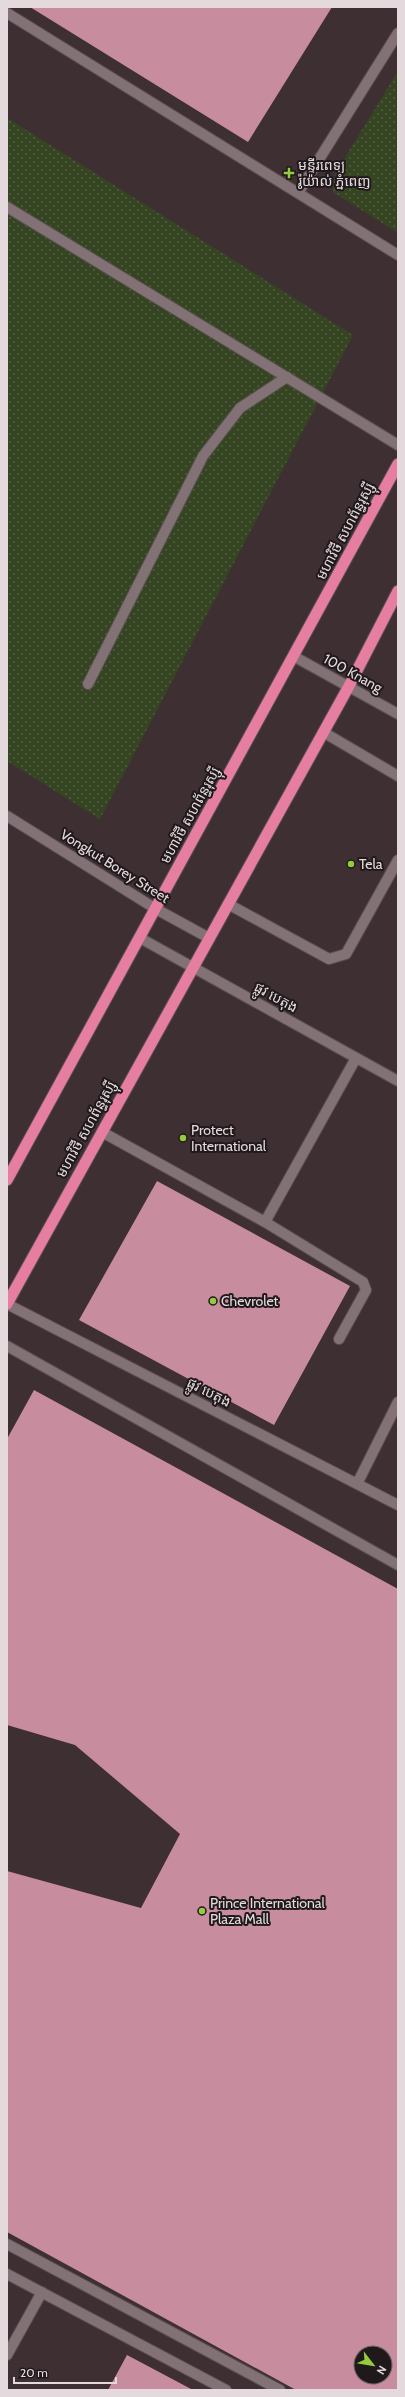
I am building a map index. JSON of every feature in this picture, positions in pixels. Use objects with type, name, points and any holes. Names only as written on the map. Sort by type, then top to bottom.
[{"type":"highway","name":"មហាវិថី សហព័ន្ធរុស្ស៊ី","points":[[7,1180],[295,657],[398,464]]},
{"type":"highway","name":"មហាវិថី សហព័ន្ធរុស្ស៊ី","points":[[7,1304],[349,686],[398,590]]},
{"type":"street","points":[[7,13],[398,255]]},
{"type":"street","points":[[298,193],[398,33]]},
{"type":"street","points":[[7,208],[398,445]]},
{"type":"street","points":[[88,684],[203,456],[240,408],[287,377]]},
{"type":"street","name":"100 Knang","points":[[295,657],[398,714]]},
{"type":"street","points":[[323,732],[398,776]]},
{"type":"street","name":"Vongkut Borey Street","points":[[7,816],[156,909],[209,938]]},
{"type":"street","points":[[228,904],[329,959],[346,954],[398,860]]},
{"type":"street","name":"ផ្លូវ បេតុង","points":[[140,938],[398,1081]]},
{"type":"street","points":[[265,1222],[356,1058]]},
{"type":"street","points":[[102,1132],[265,1222],[364,1282],[366,1290],[340,1339]]},
{"type":"street","name":"ផ្លូវ បេតុង","points":[[7,1304],[398,1505]]},
{"type":"street","points":[[7,1346],[398,1565]]},
{"type":"street","points":[[356,1484],[398,1402]]},
{"type":"street","points":[[7,2244],[280,2390]]},
{"type":"street","points":[[7,2274],[226,2390]]},
{"type":"street","points":[[7,2355],[42,2292]]},
{"type":"green space","points":[[398,71],[398,233],[333,192],[335,174]]},
{"type":"green space","points":[[7,118],[353,335],[100,819],[7,761]]},
{"type":"building","points":[[30,7],[332,7],[248,142]]},
{"type":"building","points":[[157,1181],[350,1286],[274,1425],[79,1320]]},
{"type":"building","name":"Prince International Plaza Mall","points":[[34,1390],[398,1589],[398,2390],[296,2390],[7,2232],[7,1871],[141,1908],[180,1834],[75,1745],[7,1725],[7,1439]]},
{"type":"building","points":[[127,2355],[193,2390],[108,2390]]},
{"type":"place","name":"មន្ទីរពេទ្យ រ៉ូយ៉ាល់ ភ្នំពេញ","points":[[289,173]]},
{"type":"place","name":"Tela","points":[[351,864]]},
{"type":"place","name":"Protect International","points":[[183,1138]]},
{"type":"place","name":"Chevrolet","points":[[213,1301]]},
{"type":"place","name":"Prince International Plaza Mall","points":[[202,1911]]}]
